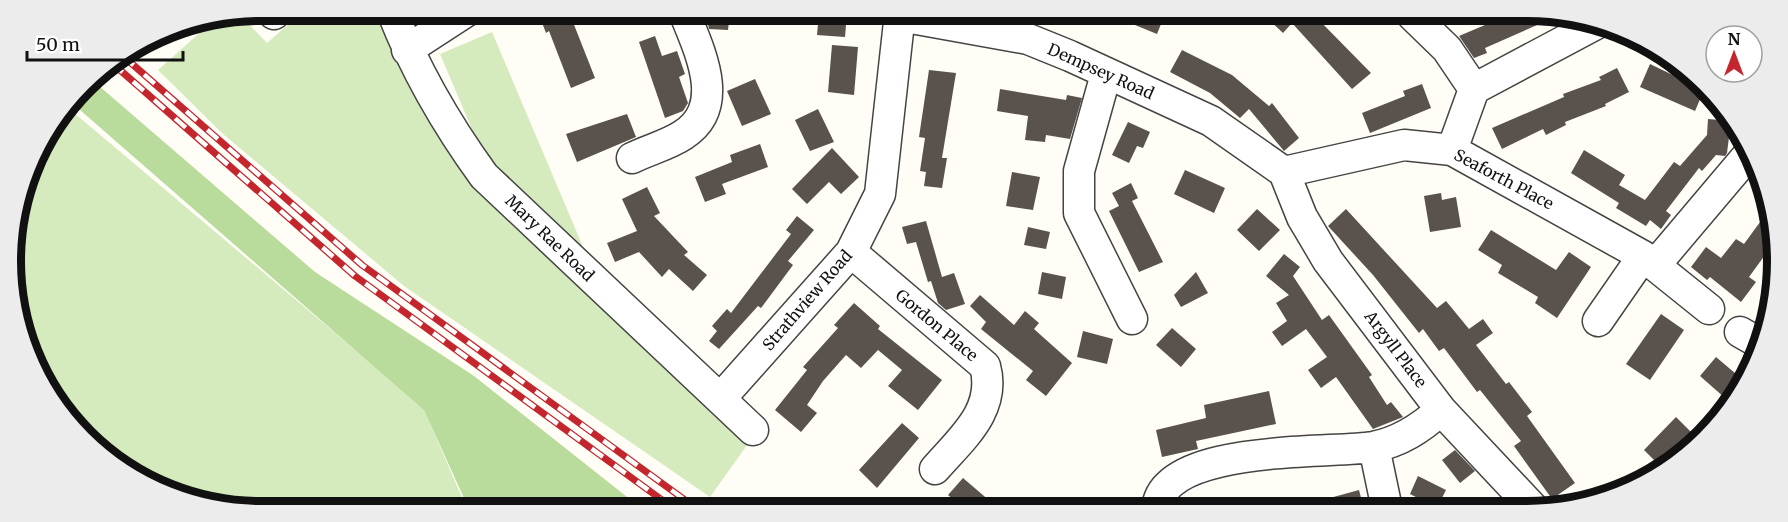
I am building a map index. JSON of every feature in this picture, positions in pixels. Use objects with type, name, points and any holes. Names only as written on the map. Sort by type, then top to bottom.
[{"type":"street","name":"Mary Rae Road","points":[[396,21],[407,50],[465,150],[484,176],[753,430]]},
{"type":"street","points":[[407,50],[452,21]]},
{"type":"street","points":[[632,158],[684,134],[708,104],[707,83],[702,63],[687,21]]},
{"type":"street","name":"Strathview Road","points":[[720,399],[851,252],[880,194],[899,21]]},
{"type":"street","name":"Dempsey Road","points":[[932,21],[1028,39],[1211,121],[1284,172]]},
{"type":"street","points":[[1418,21],[1448,49],[1474,89]]},
{"type":"street","points":[[1452,150],[1474,89],[1587,29]]},
{"type":"street","points":[[1106,74],[1079,171],[1079,213],[1132,319]]},
{"type":"street","name":"Seaforth Place","points":[[1284,172],[1404,145],[1452,150],[1650,260],[1709,309]]},
{"type":"street","points":[[1598,321],[1650,260],[1744,159]]},
{"type":"street","name":"Argyll Place","points":[[1284,172],[1302,217],[1328,261],[1441,410],[1527,501]]},
{"type":"street","name":"Gordon Place","points":[[851,252],[985,366],[988,396],[981,415],[935,470]]},
{"type":"street","points":[[1158,501],[1158,496],[1171,481],[1233,459],[1292,450],[1374,447],[1422,428],[1441,410]]},
{"type":"street","points":[[1374,447],[1385,501]]},
{"type":"green space","points":[[292,21],[390,21],[482,190],[750,441],[710,497],[404,286],[223,134],[158,70],[205,28],[247,22],[267,43]]},
{"type":"green space","points":[[492,32],[589,261],[480,148],[440,54]]},
{"type":"green space","points":[[98,85],[315,272],[474,376],[632,501],[465,501],[424,410],[78,107]]},
{"type":"green space","points":[[73,112],[423,407],[463,501],[261,501],[214,496],[169,483],[141,469],[91,431],[61,394],[39,353],[26,308],[21,261],[26,214],[39,169],[53,141]]},
{"type":"building","points":[[541,21],[573,21],[595,78],[571,88],[549,31],[546,33]]},
{"type":"building","points":[[708,21],[729,21],[728,30],[709,29]]},
{"type":"building","points":[[818,21],[846,21],[845,37],[817,35]]},
{"type":"building","points":[[1125,21],[1162,21],[1157,34]]},
{"type":"building","points":[[1270,21],[1320,21],[1371,73],[1352,89],[1292,23],[1283,33]]},
{"type":"building","points":[[1492,22],[1544,22],[1485,48],[1487,53],[1474,58],[1459,36]]},
{"type":"building","points":[[655,36],[662,56],[677,51],[685,74],[679,77],[688,103],[683,111],[665,118],[639,42]]},
{"type":"building","points":[[832,45],[858,47],[854,95],[828,92]]},
{"type":"building","points":[[1182,50],[1232,75],[1269,106],[1272,103],[1299,138],[1284,151],[1249,109],[1240,118],[1210,93],[1170,72]]},
{"type":"building","points":[[1650,64],[1685,81],[1701,96],[1695,111],[1640,87]]},
{"type":"building","points":[[1617,68],[1629,92],[1605,104],[1606,106],[1565,122],[1566,125],[1546,135],[1543,129],[1502,149],[1492,128],[1564,97],[1563,94],[1601,80],[1599,77]]},
{"type":"building","points":[[929,70],[956,73],[942,158],[947,158],[942,188],[924,186],[926,172],[920,171],[925,138],[919,137]]},
{"type":"building","points":[[755,79],[771,114],[742,126],[727,91]]},
{"type":"building","points":[[1422,84],[1431,108],[1370,133],[1362,113],[1405,96],[1403,91]]},
{"type":"building","points":[[1000,89],[1066,100],[1067,95],[1082,98],[1070,139],[1046,135],[1045,142],[1025,140],[1028,116],[997,111]]},
{"type":"building","points":[[818,109],[834,142],[810,151],[795,120]]},
{"type":"building","points":[[627,114],[636,137],[577,162],[566,134]]},
{"type":"building","points":[[1708,119],[1721,120],[1730,132],[1727,153],[1725,156],[1716,155],[1702,171],[1699,168],[1666,211],[1671,215],[1661,229],[1650,220],[1646,226],[1616,208],[1619,203],[1571,173],[1584,150],[1625,175],[1619,185],[1645,200],[1674,162],[1680,166],[1707,135]]},
{"type":"building","points":[[1128,122],[1150,132],[1143,148],[1137,146],[1129,163],[1112,155]]},
{"type":"building","points":[[760,144],[768,167],[722,184],[726,194],[705,202],[695,177],[732,162],[730,155]]},
{"type":"building","points":[[832,148],[859,177],[841,194],[829,182],[807,204],[792,189]]},
{"type":"building","points":[[1185,170],[1225,188],[1214,213],[1174,194]]},
{"type":"building","points":[[1012,172],[1040,177],[1033,210],[1006,206]]},
{"type":"building","points":[[1131,183],[1138,198],[1132,201],[1163,262],[1139,272],[1109,211],[1119,206],[1112,193]]},
{"type":"building","points":[[647,187],[660,213],[654,216],[688,252],[684,255],[707,275],[693,291],[669,269],[662,277],[639,252],[615,262],[607,243],[637,231],[622,199]]},
{"type":"building","points":[[1441,193],[1442,200],[1456,197],[1461,227],[1430,232],[1424,196]]},
{"type":"building","points":[[1257,209],[1280,230],[1259,251],[1237,230]]},
{"type":"building","points":[[1346,209],[1437,308],[1446,301],[1469,329],[1483,319],[1493,333],[1476,345],[1506,384],[1509,382],[1532,412],[1527,416],[1575,483],[1552,499],[1514,446],[1521,441],[1480,390],[1477,392],[1444,348],[1439,351],[1423,329],[1419,333],[1373,275],[1328,226]]},
{"type":"building","points":[[797,216],[814,230],[788,261],[793,265],[761,308],[758,306],[719,349],[709,341],[717,331],[712,326],[727,309],[731,313],[791,234],[786,230]]},
{"type":"building","points":[[1763,218],[1766,253],[1749,277],[1756,282],[1741,302],[1710,277],[1707,280],[1691,267],[1706,247],[1721,258],[1736,239],[1744,244]]},
{"type":"building","points":[[926,221],[942,277],[954,273],[965,304],[946,310],[938,303],[931,281],[928,282],[916,242],[907,244],[902,227]]},
{"type":"building","points":[[1028,227],[1050,232],[1046,249],[1024,245]]},
{"type":"building","points":[[1491,230],[1556,270],[1569,252],[1591,267],[1557,318],[1535,303],[1538,297],[1498,273],[1502,265],[1478,250]]},
{"type":"building","points":[[1284,254],[1300,267],[1293,276],[1322,320],[1329,315],[1372,375],[1369,377],[1387,405],[1391,402],[1403,417],[1373,429],[1336,377],[1321,388],[1308,370],[1327,357],[1306,329],[1282,346],[1272,332],[1287,321],[1276,303],[1289,295],[1266,276]]},
{"type":"building","points":[[1042,272],[1066,277],[1062,299],[1038,294]]},
{"type":"building","points":[[1196,272],[1208,293],[1181,307],[1174,295]]},
{"type":"building","points":[[980,295],[1014,325],[1025,311],[1039,323],[1034,329],[1072,363],[1046,396],[1026,380],[1033,371],[981,329],[986,322],[970,306]]},
{"type":"building","points":[[854,303],[880,326],[878,329],[942,380],[918,410],[888,386],[902,370],[878,350],[861,368],[846,355],[823,381],[807,405],[817,413],[801,432],[775,410],[807,370],[803,367],[838,328],[834,325]]},
{"type":"building","points":[[1661,314],[1684,330],[1650,380],[1626,364]]},
{"type":"building","points":[[1172,328],[1196,349],[1181,367],[1156,345]]},
{"type":"building","points":[[1083,331],[1113,339],[1107,364],[1077,357]]},
{"type":"building","points":[[1716,357],[1738,375],[1724,397],[1700,376]]},
{"type":"building","points":[[1269,391],[1276,424],[1196,441],[1198,449],[1162,457],[1156,430],[1206,418],[1204,405]]},
{"type":"building","points":[[1676,417],[1693,434],[1657,463],[1644,450]]},
{"type":"building","points":[[902,423],[919,438],[877,488],[859,470]]},
{"type":"building","points":[[1455,450],[1475,471],[1460,483],[1442,460]]},
{"type":"building","points":[[1418,476],[1446,490],[1440,501],[1424,501],[1410,494]]},
{"type":"building","points":[[963,478],[990,501],[955,501],[948,495]]},
{"type":"building","points":[[1359,490],[1362,501],[1319,501]]},
{"type":"railway","points":[[128,61],[362,265],[686,501]]},
{"type":"railway","points":[[118,68],[355,276],[663,501]]}]
